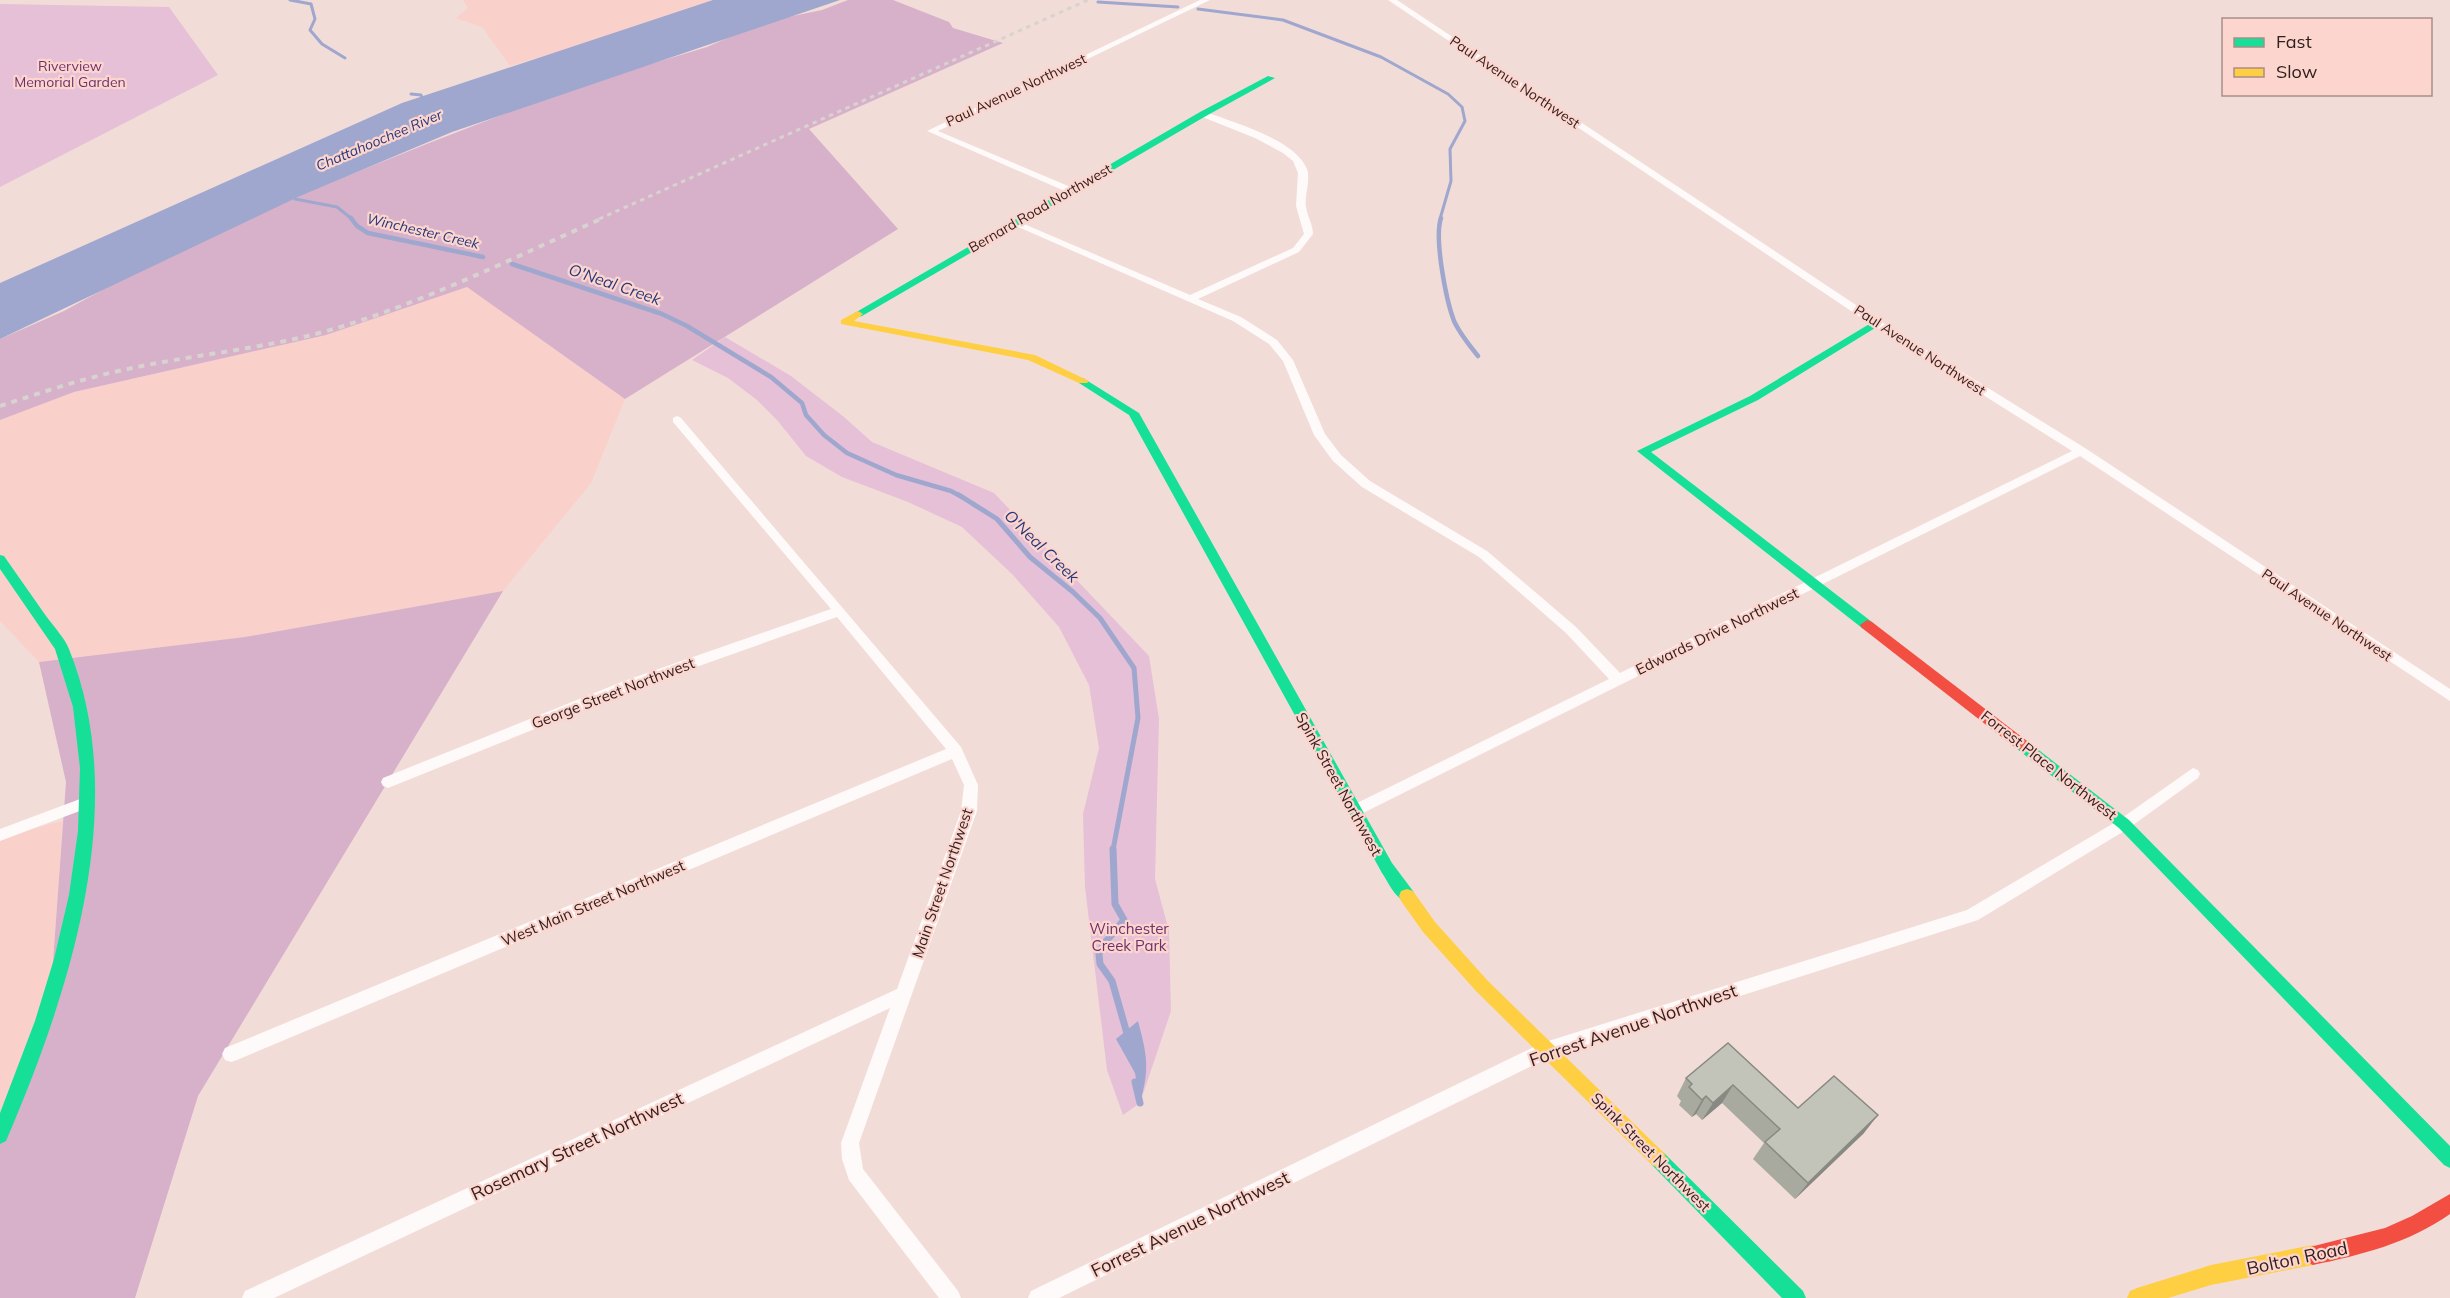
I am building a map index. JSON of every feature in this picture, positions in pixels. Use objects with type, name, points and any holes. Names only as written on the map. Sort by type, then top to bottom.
[{"type":"street","name":"Paul Avenue Northwest","points":[[1070,190],[931,131],[1206,0]]},
{"type":"street","name":"Paul Avenue Northwest","points":[[1392,0],[1876,323],[2081,451],[2450,696]]},
{"type":"street","name":"Bernard Road Northwest","points":[[883,329],[845,322],[1070,190],[1271,78]]},
{"type":"street","points":[[1191,298],[1296,250],[1307,241],[1310,232],[1301,206],[1303,170],[1296,158],[1278,146],[1203,114]]},
{"type":"street","points":[[1014,223],[1237,319],[1273,342],[1288,360],[1320,435],[1337,459],[1366,484],[1483,554],[1571,630],[1618,680]]},
{"type":"street","name":"Forrest Place Northwest","points":[[1876,323],[1754,398],[1643,452],[2124,824],[2450,1159]]},
{"type":"street","name":"Spink Street Northwest","points":[[883,329],[1030,357],[1054,364],[1076,374],[1133,413],[1354,811],[1387,868],[1429,927],[1482,986],[1548,1049],[1796,1298]]},
{"type":"street","name":"Main Street Northwest","points":[[677,420],[840,610],[956,751],[971,785],[969,811],[850,1143],[855,1174],[951,1298]]},
{"type":"street","name":"Edwards Drive Northwest","points":[[1354,811],[2081,451]]},
{"type":"street","points":[[0,559],[61,649],[82,720],[88,802],[77,887],[59,972],[35,1048],[0,1135]]},
{"type":"street","name":"George Street Northwest","points":[[388,782],[628,685],[840,610]]},
{"type":"street","name":"West Main Street Northwest","points":[[231,1054],[956,751]]},
{"type":"street","name":"Forrest Avenue Northwest","points":[[1038,1298],[1548,1049],[1972,915],[2124,824],[2193,774]]},
{"type":"street","points":[[0,835],[88,802]]},
{"type":"street","name":"Rosemary Street Northwest","points":[[252,1298],[903,994]]},
{"type":"street","name":"Bolton Road","points":[[2137,1298],[2193,1279],[2393,1236],[2426,1222],[2450,1203]]},
{"type":"shaded area","points":[[463,0],[726,0],[510,66],[482,27],[456,18],[468,8]]},
{"type":"shaded area","points":[[848,0],[893,0],[949,22],[953,28],[1003,43],[809,129],[898,229],[625,399],[467,287],[326,335],[74,392],[0,420],[0,339],[64,311],[212,230],[522,107],[707,47],[764,22],[822,10]]},
{"type":"shaded area","points":[[467,287],[625,399],[591,483],[503,591],[245,637],[39,662],[0,621],[0,420],[74,392],[326,335]]},
{"type":"shaded area","points":[[503,591],[198,1096],[135,1298],[0,1298],[0,1136],[51,989],[66,782],[39,662],[245,637]]},
{"type":"shaded area","points":[[63,821],[51,989],[0,1136],[0,837]]},
{"type":"green space","name":"Riverview Memorial Garden","points":[[0,4],[169,7],[218,75],[0,187]]},
{"type":"green space","name":"Winchester Creek Park","points":[[725,337],[791,376],[872,442],[994,493],[1149,656],[1159,719],[1155,879],[1169,931],[1171,1011],[1140,1103],[1123,1115],[1107,1070],[1085,887],[1083,814],[1099,748],[1089,685],[1059,627],[1013,575],[962,527],[908,502],[842,477],[806,456],[777,420],[757,400],[728,378],[692,360]]},
{"type":"water","name":"Chattahoochee River","points":[[713,0],[840,0],[452,132],[300,196],[0,339],[0,283],[402,103]]},
{"type":"water","points":[[1138,1021],[1146,1062],[1140,1103],[1135,1073],[1116,1039]]},
{"type":"building","points":[[1728,1043],[1798,1108],[1834,1076],[1878,1115],[1808,1183],[1765,1142],[1780,1129],[1733,1085],[1713,1103],[1706,1096],[1702,1100],[1689,1087],[1692,1084],[1686,1078]]},
{"type":"waterway","points":[[290,0],[311,4],[315,19],[310,30],[322,44],[345,58]]},
{"type":"waterway","points":[[1098,2],[1178,7]]},
{"type":"waterway","points":[[1198,9],[1283,20],[1381,57],[1448,94],[1462,107],[1465,121],[1450,149],[1451,181],[1440,219]]},
{"type":"waterway","points":[[411,94],[421,95],[423,101]]},
{"type":"waterway","name":"Winchester Creek","points":[[295,199],[337,207],[351,218]]},
{"type":"waterway","name":"Winchester Creek","points":[[351,218],[357,226],[368,233],[483,257]]},
{"type":"waterway","points":[[1441,218],[1440,254],[1451,311],[1459,330],[1478,356]]},
{"type":"waterway","name":"O'Neal Creek","points":[[512,264],[662,314],[687,326],[771,377],[802,403],[806,415],[824,435],[847,453],[896,475],[951,491],[962,497]]},
{"type":"waterway","name":"O'Neal Creek","points":[[959,495],[997,519],[1030,557],[1073,592],[1100,618],[1134,668],[1138,718],[1113,850]]},
{"type":"waterway","name":"O'Neal Creek","points":[[1113,850],[1115,904],[1124,920],[1103,945],[1099,954],[1100,964],[1112,981],[1128,1037]]},
{"type":"waterway","name":"O'Neal Creek","points":[[1135,1082],[1140,1103]]},
{"type":"railway","points":[[599,219],[1088,0]]},
{"type":"railway","points":[[0,406],[61,386],[150,364],[284,341],[337,328],[438,291],[603,218]]},
{"type":"traffic: fast","points":[[858,314],[1203,114],[1271,78]]},
{"type":"traffic: fast","points":[[1867,625],[1643,451],[1754,398],[1876,323]]},
{"type":"traffic: fast","points":[[1083,381],[1133,413],[1387,868],[1407,896]]},
{"type":"traffic: fast","points":[[0,559],[62,649],[80,707],[88,768],[86,831],[77,895],[62,959],[44,1021],[0,1135]]},
{"type":"traffic: fast","points":[[2022,745],[2124,824],[2450,1159]]},
{"type":"traffic: fast","points":[[1658,1159],[1796,1298]]},
{"type":"traffic: slow","points":[[858,314],[845,322],[1031,357],[1083,381]]},
{"type":"traffic: slow","points":[[1407,896],[1429,927],[1482,986],[1658,1159]]},
{"type":"traffic: slow","points":[[2137,1298],[2211,1275],[2313,1255]]},
{"type":"traffic: jam","points":[[1867,625],[2022,745]]},
{"type":"traffic: jam","points":[[2313,1255],[2368,1243],[2402,1231],[2450,1203]]}]
